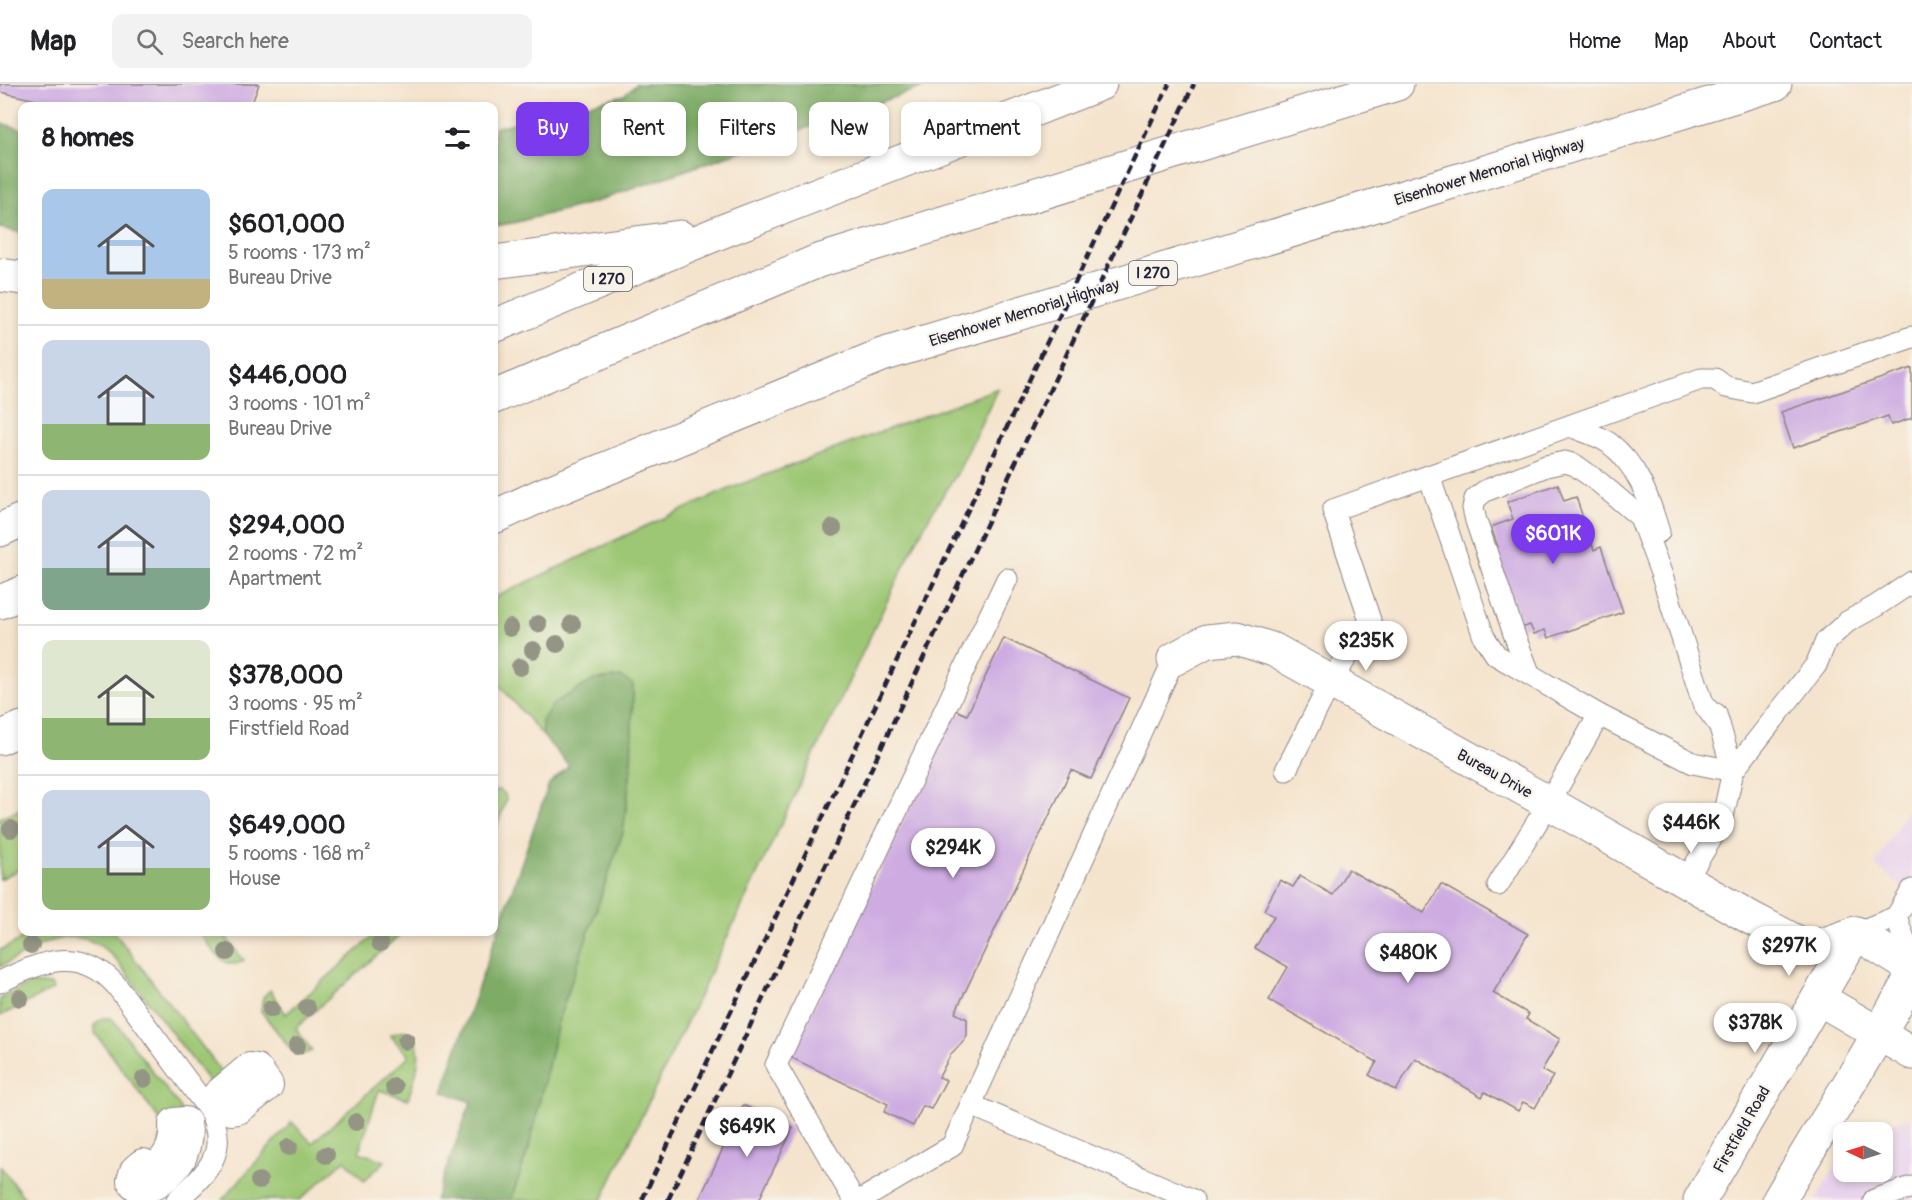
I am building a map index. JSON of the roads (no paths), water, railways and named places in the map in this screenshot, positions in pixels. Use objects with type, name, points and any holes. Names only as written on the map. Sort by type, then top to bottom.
[{"type":"main road","name":"I 270","points":[[498,324],[723,231],[1100,84]]},
{"type":"main road","points":[[498,395],[818,261],[1397,84]]},
{"type":"main road","name":"Eisenhower Memorial Highway","points":[[498,515],[882,355],[1775,84]]},
{"type":"main road","points":[[498,261],[723,231]]},
{"type":"main road","points":[[0,275],[18,277]]},
{"type":"main road","points":[[0,530],[18,522]]},
{"type":"main road","points":[[0,602],[18,595]]},
{"type":"main road","name":"Bureau Drive","points":[[1174,659],[1207,641],[1237,638],[1274,650],[1810,949]]},
{"type":"main road","points":[[0,738],[18,730]]},
{"type":"main road","points":[[1912,968],[1856,933],[1810,949],[1818,998],[1912,1053]]},
{"type":"main road","name":"Firstfield Road","points":[[1700,1200],[1856,933]]},
{"type":"main road","points":[[1779,1200],[1880,1034],[1912,976]]},
{"type":"lane","points":[[1286,770],[1331,682],[1370,620],[1333,510],[1701,380],[1716,379],[1726,387],[1752,392],[1912,337]]},
{"type":"lane","points":[[1570,426],[1608,442],[1630,463],[1648,498],[1733,771]]},
{"type":"lane","points":[[1530,675],[1515,637],[1473,508],[1475,499],[1485,490],[1545,466],[1565,462],[1575,465],[1600,483],[1640,517],[1661,573],[1703,703],[1719,725]]},
{"type":"lane","points":[[1429,476],[1484,637],[1496,655],[1599,715],[1693,763],[1733,771]]},
{"type":"lane","points":[[854,1200],[776,1065],[1007,579]]},
{"type":"lane","points":[[1686,880],[1722,821],[1733,771],[1816,665],[1826,641],[1847,622],[1912,582]]},
{"type":"lane","points":[[861,1200],[952,1146],[1174,659]]},
{"type":"lane","points":[[1498,885],[1599,715]]},
{"type":"lane","points":[[1856,933],[1896,917],[1912,890]]},
{"type":"lane","points":[[1896,917],[1912,960]]},
{"type":"lane","points":[[0,982],[28,968],[56,960],[84,962],[102,972],[116,985],[209,1110],[216,1127],[215,1155],[207,1171],[177,1200]]},
{"type":"lane","points":[[970,1105],[1193,1200]]},
{"type":"lane","points":[[1874,1200],[1912,1187]]},
{"type":"railway","points":[[642,1200],[1169,84]]},
{"type":"railway","points":[[668,1200],[1194,84]]}]
